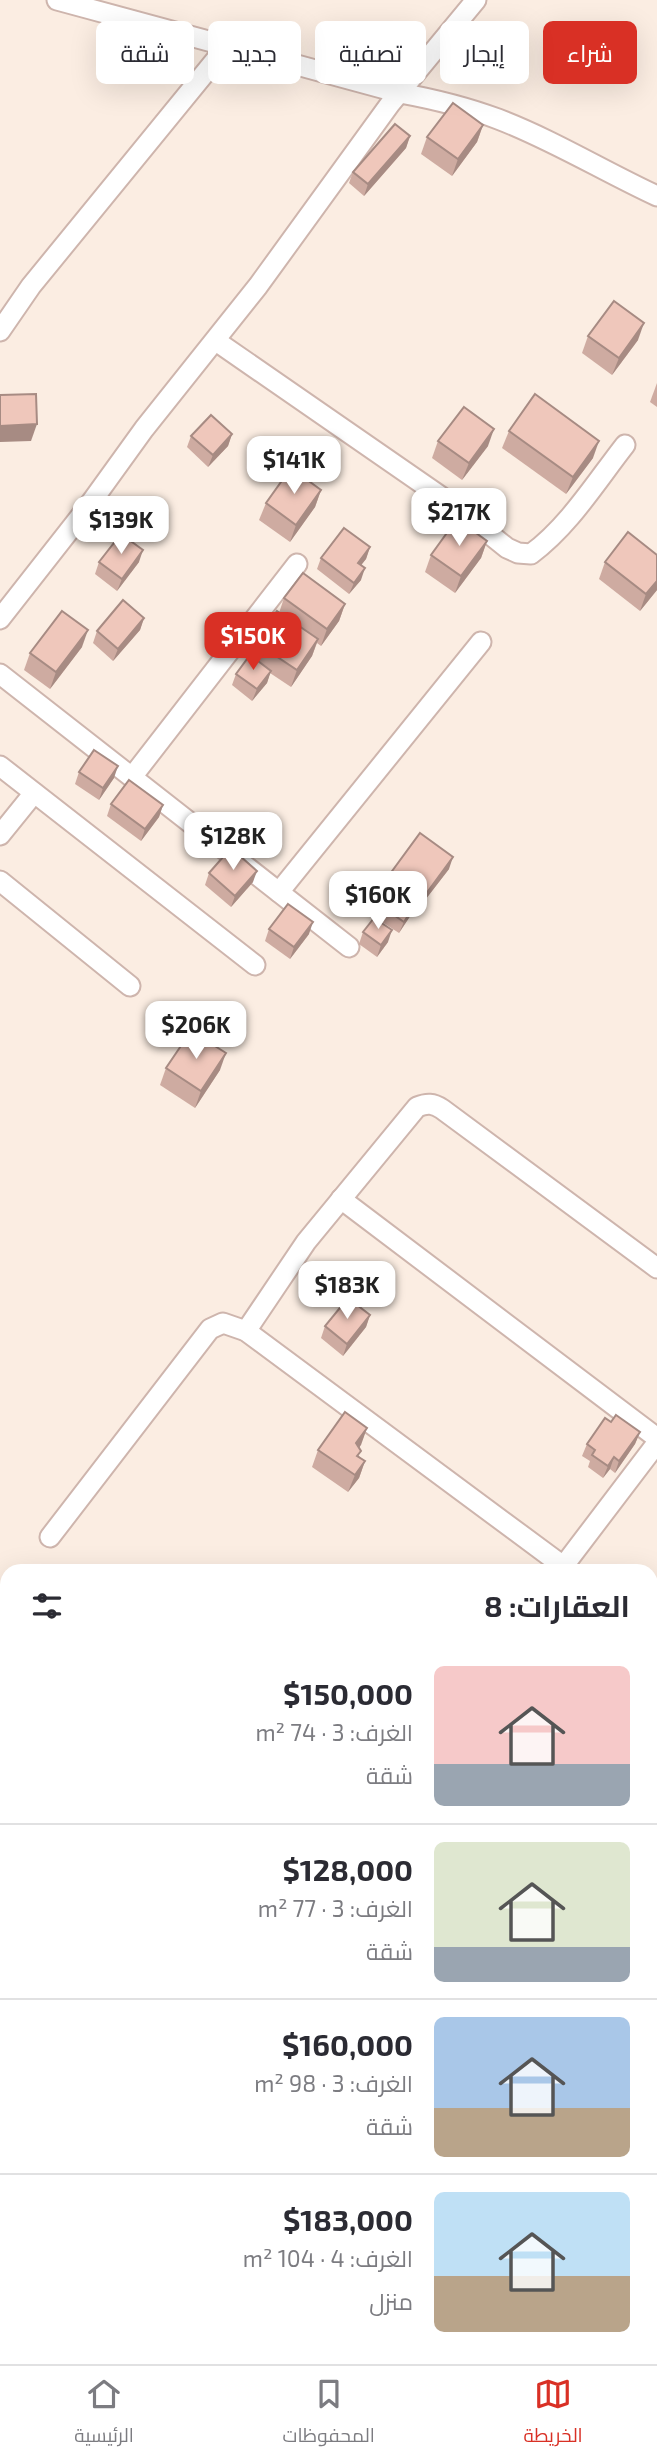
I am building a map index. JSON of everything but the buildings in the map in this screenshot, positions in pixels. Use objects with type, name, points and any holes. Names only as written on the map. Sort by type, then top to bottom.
[{"type":"street","points":[[57,0],[208,41]]},
{"type":"street","points":[[0,619],[88,508],[144,429],[216,341],[400,93],[476,0]]},
{"type":"street","points":[[301,66],[400,93],[451,103],[499,119],[657,195]]},
{"type":"street","points":[[0,331],[31,286],[208,70]]},
{"type":"street","points":[[216,341],[456,507],[507,548],[518,553],[531,554],[561,526],[625,445]]},
{"type":"street","points":[[132,777],[297,564]]},
{"type":"street","points":[[279,892],[481,642]]},
{"type":"street","points":[[0,674],[349,947]]},
{"type":"street","points":[[0,766],[255,965]]},
{"type":"street","points":[[0,835],[34,793]]},
{"type":"street","points":[[0,881],[130,986]]},
{"type":"street","points":[[246,1331],[291,1261],[417,1107],[425,1104],[435,1105],[657,1268]]},
{"type":"street","points":[[341,1199],[657,1437]]},
{"type":"street","points":[[50,1537],[210,1329],[223,1323],[246,1331],[554,1564]]},
{"type":"street","points":[[565,1564],[657,1443]]}]
